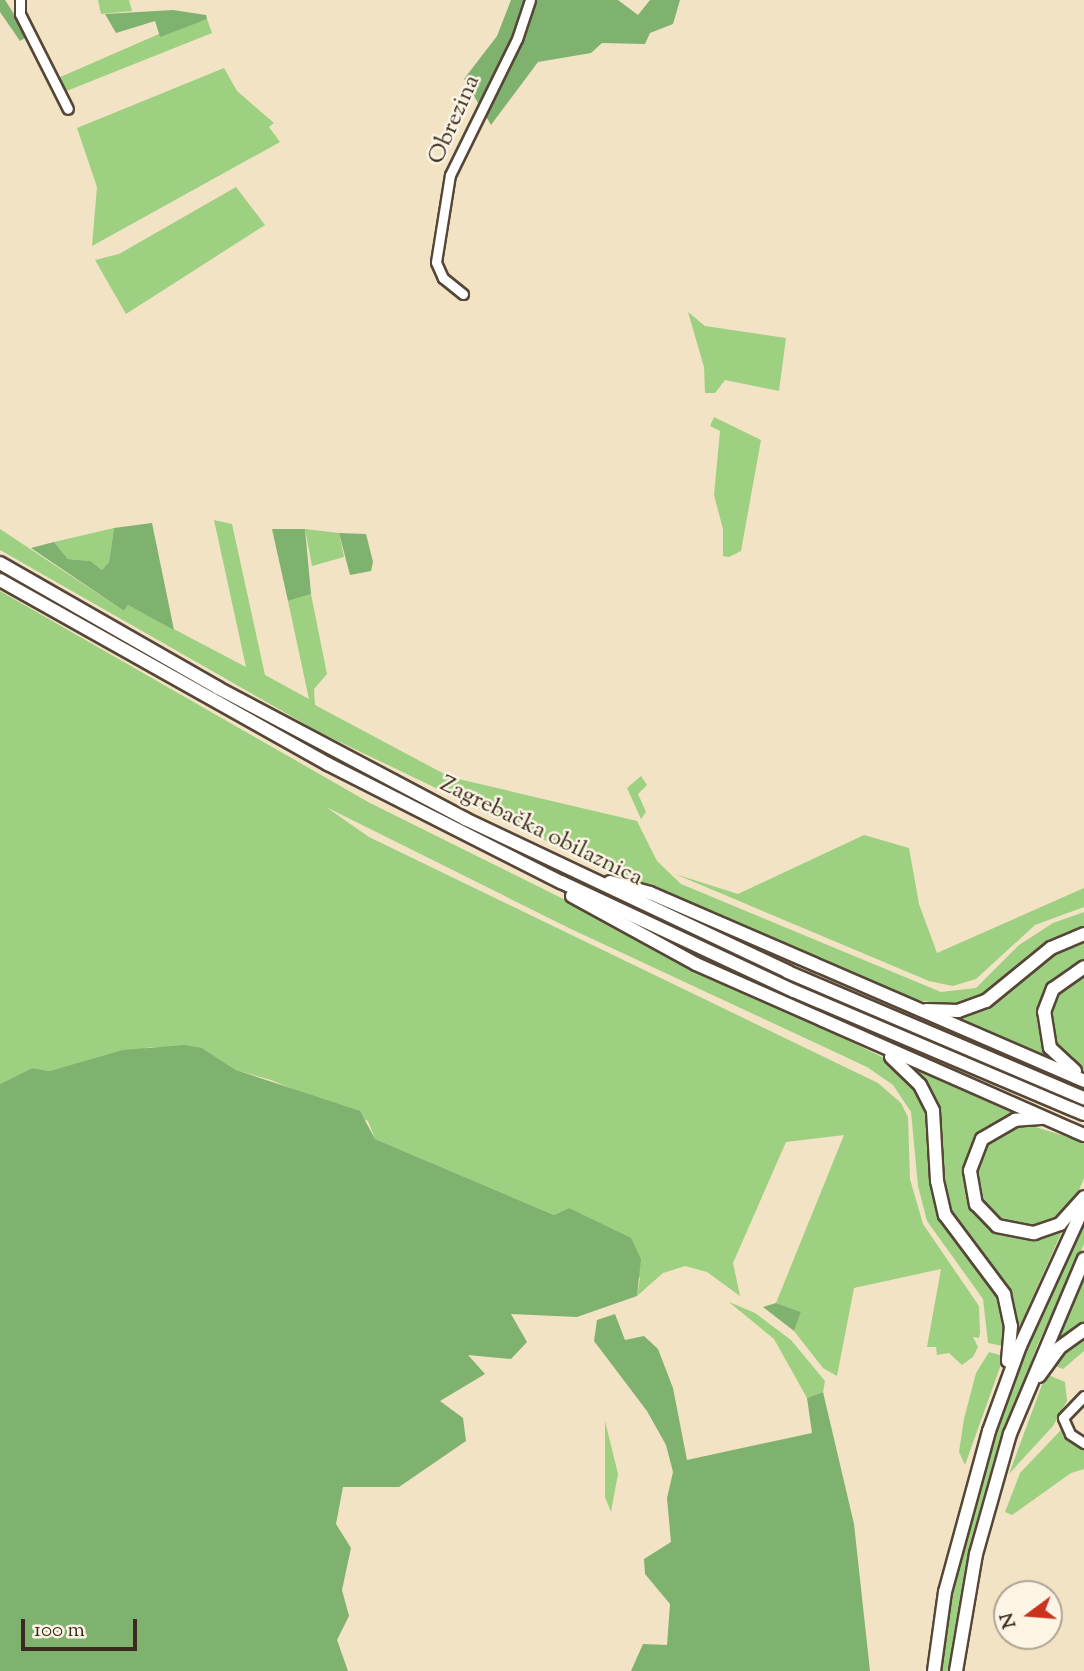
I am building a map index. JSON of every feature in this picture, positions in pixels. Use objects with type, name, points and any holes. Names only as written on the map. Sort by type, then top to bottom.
[{"type":"highway","name":"Zagrebačka obilaznica","points":[[0,563],[314,740],[593,882],[788,972],[1084,1098]]},
{"type":"highway","name":"Zagrebačka obilaznica","points":[[0,580],[316,758],[561,882],[794,990],[1084,1114]]},
{"type":"highway","points":[[593,882],[604,879],[650,894],[912,1008],[1084,1079]]},
{"type":"highway","points":[[561,882],[568,893],[643,937],[875,1045],[1084,1135]]},
{"type":"highway","points":[[912,1008],[958,1011],[986,1002],[1051,948],[1084,934]]},
{"type":"highway","points":[[1084,967],[1053,989],[1043,1024],[1058,1059],[1084,1079]]},
{"type":"highway","points":[[875,1045],[909,1072],[928,1098],[945,1215],[993,1276],[1010,1310],[1012,1345],[988,1415],[989,1431]]},
{"type":"highway","points":[[1042,1118],[1006,1124],[982,1139],[970,1171],[975,1204],[997,1226],[1034,1233],[1060,1224],[1084,1197]]},
{"type":"highway","points":[[934,1671],[945,1592],[989,1431],[1020,1346],[1084,1206]]},
{"type":"highway","points":[[956,1671],[976,1554],[1010,1434],[1084,1259]]},
{"type":"highway","points":[[1010,1434],[1021,1425],[1047,1361],[1084,1330]]},
{"type":"street","points":[[20,0],[20,14],[68,110]]},
{"type":"street","name":"Obrezina","points":[[463,294],[443,278],[436,262],[450,176],[517,39],[530,0]]},
{"type":"street","points":[[1084,1396],[1063,1418],[1070,1434],[1084,1443]]},
{"type":"green space","points":[[0,0],[5,0],[28,36],[20,41],[0,12]]},
{"type":"green space","points":[[98,0],[129,0],[132,11],[101,14]]},
{"type":"green space","points":[[511,0],[618,0],[638,15],[650,0],[680,0],[673,24],[650,33],[645,44],[602,43],[591,53],[538,62],[491,125],[464,79],[497,36]]},
{"type":"green space","points":[[173,10],[206,15],[207,19],[160,37],[155,21],[116,33],[105,14]]},
{"type":"green space","points":[[207,19],[212,33],[64,92],[58,78],[159,34]]},
{"type":"green space","points":[[224,68],[237,91],[274,123],[269,127],[280,142],[92,246],[97,187],[77,128]]},
{"type":"green space","points":[[236,187],[265,225],[126,314],[95,260],[119,254]]},
{"type":"green space","points":[[688,312],[705,326],[786,338],[779,391],[725,380],[715,393],[705,393],[704,367]]},
{"type":"green space","points":[[714,417],[761,440],[741,551],[729,557],[723,556],[723,529],[714,495],[720,431],[710,426]]},
{"type":"green space","points":[[214,520],[232,524],[265,675],[309,699],[288,601],[311,594],[327,674],[314,689],[315,705],[450,777],[637,821],[657,861],[681,884],[941,992],[976,988],[1019,945],[1053,923],[1084,912],[1084,929],[1048,943],[979,998],[953,1005],[916,1000],[609,871],[319,732],[0,550],[0,529],[124,611],[128,605],[246,667]]},
{"type":"green space","points":[[152,523],[174,630],[128,605],[124,611],[31,548],[54,542],[68,559],[90,561],[102,570],[109,562],[114,528]]},
{"type":"green space","points":[[114,528],[109,562],[102,570],[89,561],[68,559],[54,542]]},
{"type":"green space","points":[[272,529],[305,529],[311,594],[288,601]]},
{"type":"green space","points":[[305,529],[339,533],[344,557],[312,566]]},
{"type":"green space","points":[[339,533],[366,534],[373,562],[371,571],[350,575]]},
{"type":"green space","points":[[0,591],[370,803],[894,1063],[907,1074],[929,1112],[936,1194],[1006,1310],[1007,1347],[988,1343],[983,1299],[927,1221],[918,1186],[911,1112],[893,1085],[867,1067],[571,929],[326,807],[369,837],[878,1083],[901,1103],[908,1117],[910,1179],[923,1224],[979,1306],[980,1333],[979,1338],[973,1337],[978,1347],[973,1357],[962,1365],[949,1353],[937,1355],[936,1347],[927,1347],[941,1269],[854,1288],[837,1376],[823,1368],[794,1331],[801,1312],[776,1303],[844,1135],[786,1142],[733,1263],[740,1296],[707,1272],[685,1266],[663,1273],[637,1296],[640,1278],[569,1208],[554,1215],[375,1139],[368,1121],[271,1080],[236,1070],[202,1048],[151,1047],[50,1071],[32,1068],[0,1084]]},
{"type":"green space","points":[[641,776],[647,785],[638,794],[646,812],[641,819],[627,788]]},
{"type":"green space","points":[[864,835],[909,848],[919,904],[937,953],[1084,888],[1084,907],[1035,925],[976,979],[953,986],[929,981],[675,874],[738,894]]},
{"type":"green space","points":[[1084,940],[1084,962],[1056,978],[1040,1018],[1050,1059],[947,1016],[995,1001],[1056,952]]},
{"type":"green space","points":[[1084,971],[1084,1072],[1055,1048],[1049,1016],[1055,996]]},
{"type":"green space","points":[[184,1045],[202,1048],[236,1070],[360,1111],[375,1139],[554,1215],[569,1208],[631,1238],[641,1259],[637,1296],[577,1317],[511,1314],[527,1342],[511,1359],[468,1355],[485,1374],[440,1401],[463,1418],[466,1441],[399,1487],[343,1487],[336,1524],[351,1548],[342,1590],[349,1616],[337,1640],[348,1671],[0,1671],[0,1084],[32,1068],[50,1071],[123,1050]]},
{"type":"green space","points":[[919,1071],[1023,1115],[998,1121],[981,1134],[969,1152],[965,1174],[972,1206],[997,1231],[1033,1238],[1063,1229],[1018,1330],[1007,1284],[959,1225],[947,1201],[940,1119]]},
{"type":"green space","points":[[1029,1125],[1084,1142],[1084,1178],[1077,1195],[1060,1216],[1030,1228],[996,1218],[986,1208],[975,1181],[977,1164],[990,1140],[1013,1126]]},
{"type":"green space","points":[[1084,1220],[1084,1244],[1037,1346],[998,1453],[967,1562],[950,1671],[941,1671],[955,1578],[984,1462],[1019,1365]]},
{"type":"green space","points":[[1084,1280],[1084,1325],[1057,1340],[1075,1298]]},
{"type":"green space","points":[[729,1302],[755,1313],[791,1340],[825,1381],[823,1392],[807,1398],[774,1339]]},
{"type":"green space","points":[[776,1303],[801,1312],[794,1331],[763,1307]]},
{"type":"green space","points":[[615,1314],[625,1340],[644,1336],[658,1349],[673,1388],[687,1460],[812,1433],[807,1398],[823,1392],[854,1524],[870,1671],[631,1671],[643,1644],[667,1645],[670,1604],[645,1574],[644,1559],[671,1542],[667,1498],[673,1472],[666,1445],[647,1411],[594,1341],[597,1320]]},
{"type":"green space","points":[[1084,1336],[1084,1351],[1063,1369],[1050,1364]]},
{"type":"green space","points":[[989,1352],[1004,1356],[965,1465],[959,1452],[964,1419],[976,1373]]},
{"type":"green space","points":[[1046,1374],[1065,1382],[1067,1401],[1053,1426],[1009,1474]]},
{"type":"green space","points":[[605,1421],[618,1474],[611,1512],[605,1497]]},
{"type":"green space","points":[[1061,1430],[1084,1446],[1084,1469],[1071,1473],[1012,1515],[1005,1512],[1020,1473]]}]
